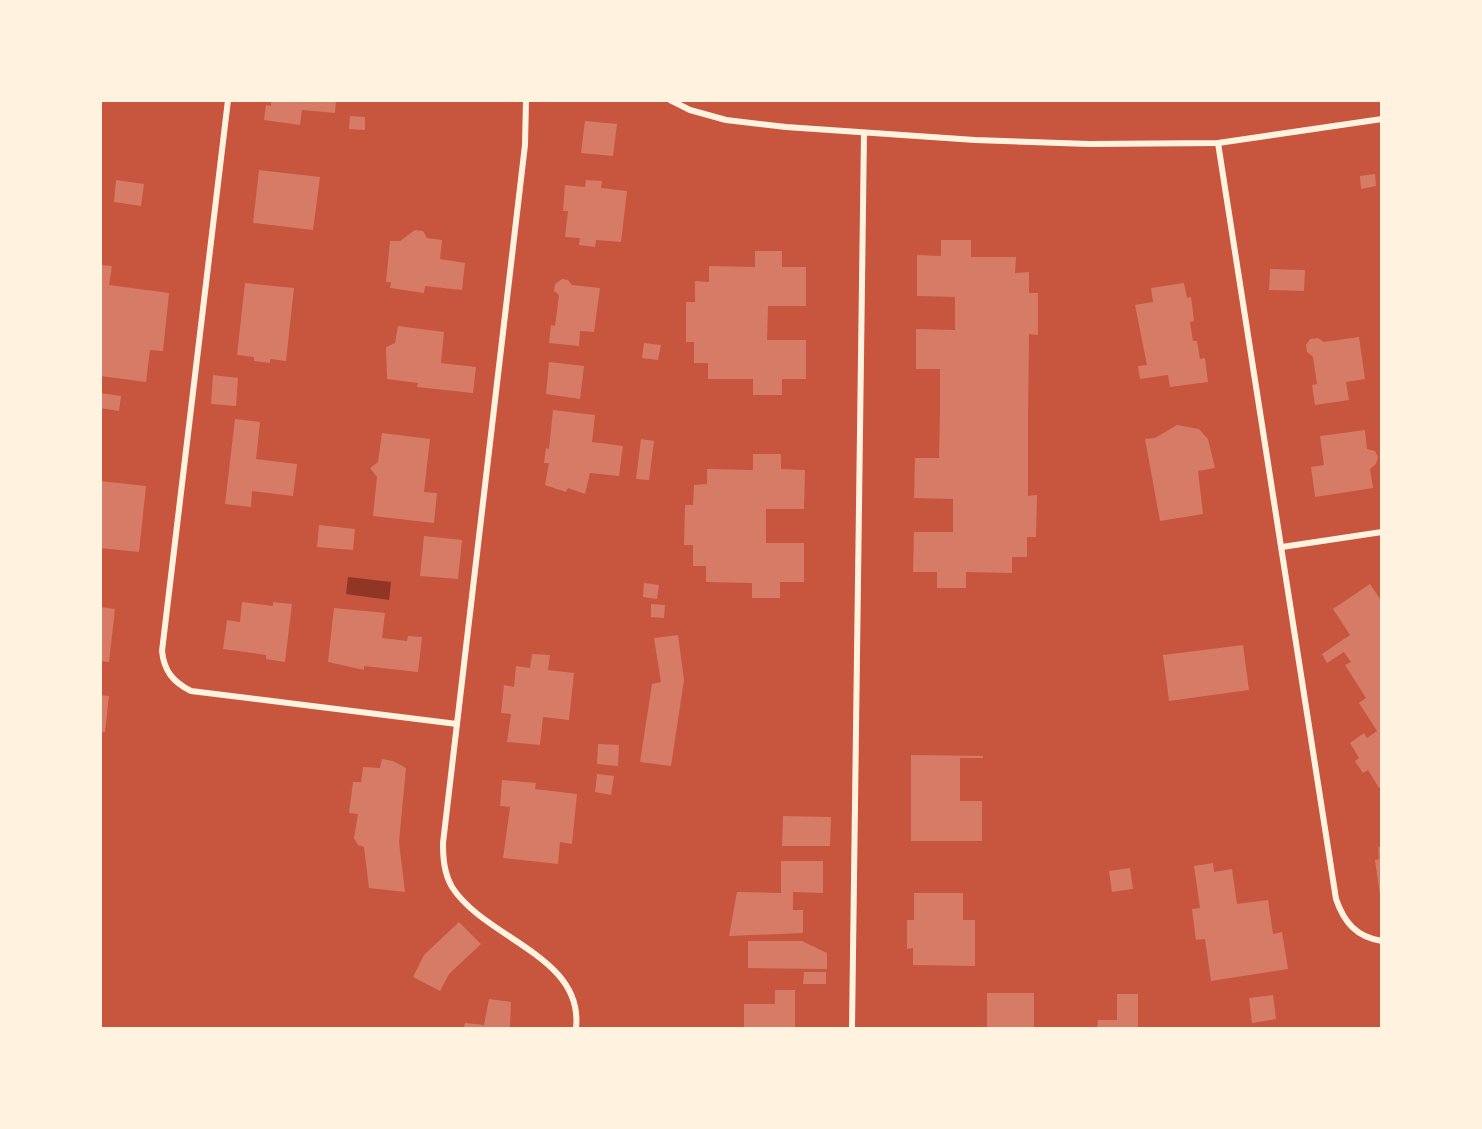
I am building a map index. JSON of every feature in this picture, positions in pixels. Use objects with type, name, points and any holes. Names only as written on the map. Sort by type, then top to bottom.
[{"type":"street","points":[[228,100],[163,640],[163,662],[174,680],[191,691],[457,724]]},
{"type":"street","points":[[526,100],[525,145],[443,843],[447,874],[462,899],[565,981],[576,1005],[576,1029]]},
{"type":"street","points":[[670,100],[690,110],[726,120],[864,133],[1089,144],[1218,142],[1382,119]]},
{"type":"street","points":[[852,1029],[864,133]]},
{"type":"street","points":[[1218,142],[1336,898],[1344,917],[1352,928],[1370,939],[1382,941]]},
{"type":"street","points":[[1282,547],[1382,532]]},
{"type":"shaded area","points":[[348,577],[391,582],[389,600],[346,594]]},
{"type":"building","points":[[271,100],[336,100],[335,113],[302,110],[300,125],[264,120],[266,105],[271,106]]},
{"type":"building","points":[[350,116],[365,117],[365,130],[349,129]]},
{"type":"building","points":[[585,121],[617,124],[613,156],[581,153]]},
{"type":"building","points":[[259,170],[320,177],[313,230],[253,223]]},
{"type":"building","points":[[1375,174],[1376,186],[1361,189],[1360,176]]},
{"type":"building","points":[[116,180],[144,184],[141,206],[114,202]]},
{"type":"building","points":[[586,180],[602,181],[601,188],[627,191],[621,242],[596,240],[595,247],[579,245],[580,238],[565,237],[568,211],[563,211],[565,185],[585,187]]},
{"type":"building","points":[[415,230],[423,231],[427,238],[442,240],[440,259],[465,263],[462,290],[425,286],[424,293],[390,288],[391,282],[386,282],[390,241],[400,241]]},
{"type":"building","points":[[941,240],[971,240],[971,257],[1016,257],[1015,273],[1029,272],[1029,293],[1038,293],[1038,335],[1029,334],[1028,416],[1028,496],[1037,495],[1036,537],[1027,537],[1027,557],[1012,557],[1012,573],[966,572],[966,588],[937,588],[937,572],[913,572],[914,532],[953,532],[953,499],[914,498],[915,458],[939,458],[940,414],[940,369],[916,369],[916,329],[955,330],[955,297],[917,296],[917,255],[941,256]]},
{"type":"building","points":[[755,251],[782,251],[782,267],[806,267],[806,306],[768,306],[767,340],[806,340],[806,379],[782,379],[782,395],[753,395],[753,379],[708,379],[708,363],[694,363],[694,342],[686,342],[686,302],[695,302],[695,281],[709,282],[709,266],[755,267]]},
{"type":"building","points":[[100,265],[112,266],[109,285],[169,293],[163,351],[150,350],[146,382],[100,376]]},
{"type":"building","points":[[1270,269],[1305,270],[1304,291],[1269,290]]},
{"type":"building","points":[[562,279],[568,280],[572,285],[600,288],[594,332],[580,331],[579,346],[549,343],[551,325],[555,326],[559,295],[554,291],[555,284]]},
{"type":"building","points":[[245,283],[294,288],[286,361],[270,359],[270,363],[254,361],[254,357],[237,355]]},
{"type":"building","points":[[1184,283],[1187,298],[1191,297],[1194,321],[1190,322],[1193,341],[1197,341],[1200,359],[1205,358],[1208,382],[1170,387],[1168,375],[1140,379],[1138,366],[1147,365],[1135,305],[1153,302],[1151,288]]},
{"type":"building","points":[[398,326],[444,332],[441,363],[476,367],[473,393],[417,387],[418,383],[387,379],[386,347],[395,343]]},
{"type":"building","points":[[1359,337],[1365,379],[1346,382],[1349,400],[1315,405],[1312,385],[1317,384],[1313,357],[1307,352],[1306,345],[1310,339],[1318,338],[1324,342]]},
{"type":"building","points":[[644,343],[661,345],[658,360],[642,358]]},
{"type":"building","points":[[549,362],[584,366],[580,399],[546,394]]},
{"type":"building","points":[[213,375],[238,378],[236,406],[211,404]]},
{"type":"building","points":[[100,393],[121,396],[119,411],[100,408]]},
{"type":"building","points":[[553,410],[595,415],[592,442],[623,446],[619,476],[590,473],[585,494],[568,488],[566,492],[545,485],[549,463],[544,463],[546,448],[549,449]]},
{"type":"building","points":[[235,419],[260,422],[256,459],[297,464],[293,496],[252,491],[251,507],[225,504]]},
{"type":"building","points":[[1177,425],[1199,429],[1208,439],[1215,468],[1198,471],[1203,514],[1160,521],[1145,439],[1155,438]]},
{"type":"building","points":[[1365,430],[1367,449],[1375,451],[1378,457],[1376,464],[1370,469],[1373,488],[1315,497],[1311,467],[1324,465],[1320,436]]},
{"type":"building","points":[[382,433],[430,439],[424,492],[437,493],[434,523],[373,516],[377,477],[370,468],[378,462]]},
{"type":"building","points":[[641,439],[654,441],[649,480],[636,479]]},
{"type":"building","points":[[753,454],[781,454],[781,469],[805,470],[804,509],[766,509],[766,543],[804,543],[804,582],[780,582],[780,598],[752,598],[752,583],[706,582],[706,566],[693,566],[693,545],[684,545],[685,505],[693,505],[694,485],[707,484],[707,469],[753,470]]},
{"type":"building","points":[[100,481],[146,486],[139,552],[100,548]]},
{"type":"building","points":[[319,525],[355,529],[353,550],[317,547]]},
{"type":"building","points":[[424,536],[462,540],[458,579],[420,576]]},
{"type":"building","points":[[644,583],[659,585],[657,599],[643,597]]},
{"type":"building","points":[[1370,584],[1382,602],[1382,787],[1379,788],[1368,770],[1363,773],[1355,761],[1359,758],[1350,743],[1364,733],[1367,738],[1377,731],[1359,703],[1366,698],[1345,665],[1351,662],[1344,652],[1327,663],[1322,654],[1350,635],[1333,609]]},
{"type":"building","points":[[242,602],[273,606],[273,602],[292,604],[285,662],[266,659],[266,655],[223,649],[227,620],[240,622]]},
{"type":"building","points":[[651,604],[665,605],[664,618],[651,617]]},
{"type":"building","points":[[100,607],[115,609],[109,662],[100,661]]},
{"type":"building","points":[[334,608],[385,613],[382,638],[407,641],[408,636],[422,637],[418,672],[364,666],[364,670],[328,662]]},
{"type":"building","points":[[678,635],[684,680],[671,766],[640,762],[652,684],[661,682],[654,638]]},
{"type":"building","points":[[1243,645],[1249,690],[1169,701],[1163,655]]},
{"type":"building","points":[[532,654],[550,655],[548,670],[574,673],[569,720],[543,717],[540,745],[507,742],[511,714],[501,713],[504,685],[514,687],[516,666],[530,668]]},
{"type":"building","points":[[100,695],[109,696],[105,732],[100,732]]},
{"type":"building","points":[[598,744],[619,745],[618,766],[597,764]]},
{"type":"building","points":[[911,755],[983,756],[983,758],[960,758],[960,801],[982,801],[982,841],[911,841]]},
{"type":"building","points":[[382,759],[393,761],[406,768],[399,842],[405,892],[369,888],[364,847],[358,845],[354,838],[358,814],[349,813],[353,782],[361,782],[363,767],[380,768]]},
{"type":"building","points":[[597,774],[614,776],[611,795],[595,792]]},
{"type":"building","points":[[502,780],[536,783],[535,789],[577,794],[572,844],[560,842],[558,864],[503,858],[510,807],[500,806]]},
{"type":"building","points":[[783,816],[831,817],[830,846],[782,846]]},
{"type":"building","points":[[1378,847],[1382,847],[1380,895],[1375,860],[1379,859]]},
{"type":"building","points":[[781,861],[823,861],[823,893],[793,892],[793,910],[803,910],[803,933],[729,936],[737,892],[781,893]]},
{"type":"building","points":[[1213,863],[1214,872],[1232,869],[1237,904],[1268,900],[1273,934],[1282,932],[1288,969],[1211,981],[1205,939],[1196,940],[1192,909],[1200,908],[1194,866]]},
{"type":"building","points":[[1130,868],[1133,889],[1112,892],[1109,871]]},
{"type":"building","points":[[914,893],[963,893],[963,920],[975,920],[975,966],[913,965],[913,948],[907,949],[907,920],[914,920]]},
{"type":"building","points":[[459,922],[481,944],[449,974],[440,991],[413,977],[424,955]]},
{"type":"building","points":[[748,941],[802,941],[827,953],[827,969],[748,968]]},
{"type":"building","points":[[804,972],[826,972],[826,984],[803,984]]},
{"type":"building","points":[[775,990],[795,990],[795,1028],[744,1028],[744,1004],[775,1004]]},
{"type":"building","points":[[987,993],[1034,993],[1034,1028],[987,1028]]},
{"type":"building","points":[[1117,994],[1138,994],[1138,1028],[1097,1028],[1098,1020],[1117,1020]]},
{"type":"building","points":[[1273,995],[1276,1019],[1252,1023],[1249,998]]},
{"type":"building","points":[[489,999],[511,1002],[510,1028],[464,1028],[465,1023],[484,1025]]}]
